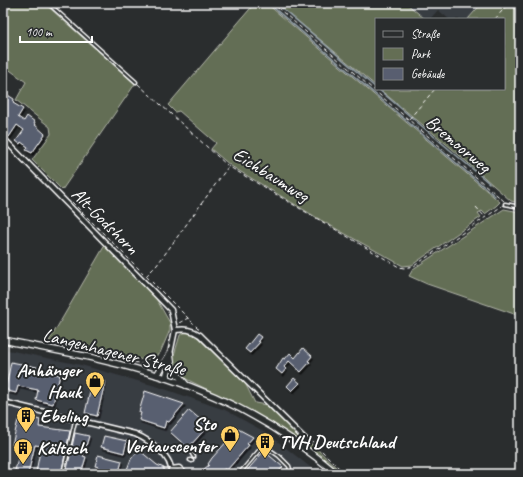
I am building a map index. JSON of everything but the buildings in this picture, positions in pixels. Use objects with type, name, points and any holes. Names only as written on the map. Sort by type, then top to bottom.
[{"type":"main road","name":"Langenhagener Straße","points":[[3,340],[78,355],[157,375],[186,385],[228,403],[258,420],[307,450],[336,474]]},
{"type":"main road","points":[[157,375],[171,357]]},
{"type":"main road","points":[[166,378],[171,357]]},
{"type":"main road","points":[[171,357],[172,367],[186,385]]},
{"type":"street","name":"Alt-Godshorn","points":[[3,138],[145,278],[171,310],[175,324],[171,357]]},
{"type":"street","points":[[175,330],[187,329],[200,335],[307,441]]},
{"type":"street","points":[[3,402],[132,432],[141,436],[164,456],[171,465],[171,472],[179,468],[185,474]]},
{"type":"lane","points":[[48,3],[136,82]]},
{"type":"lane","points":[[505,204],[520,207]]},
{"type":"lane","points":[[26,407],[24,413],[26,414]]},
{"type":"lane","points":[[63,474],[75,419]]},
{"type":"lane","points":[[239,474],[261,448],[266,447],[287,462],[290,469],[286,474]]},
{"type":"path","name":"Bremoorweg","points":[[272,3],[501,198],[505,204]]},
{"type":"path","points":[[496,18],[509,3]]},
{"type":"path","name":"Eichbaumweg","points":[[136,82],[228,166],[404,268],[414,266],[505,204]]},
{"type":"path","points":[[409,119],[434,90]]},
{"type":"path","points":[[145,278],[157,265],[228,166]]},
{"type":"path","points":[[67,197],[145,278],[200,330]]},
{"type":"path","points":[[476,207],[484,217]]},
{"type":"path","points":[[175,324],[183,322],[188,318]]},
{"type":"path","points":[[109,356],[152,367],[158,365]]},
{"type":"shaded area","points":[[406,3],[482,3],[469,18],[448,18],[438,10],[431,18],[424,18]]},
{"type":"shaded area","points":[[3,349],[81,365],[159,387],[225,410],[267,433],[319,474],[3,474]]},
{"type":"green space","points":[[3,3],[44,3],[135,84],[62,190],[32,160],[51,134],[50,127],[16,100],[26,82],[3,65]]},
{"type":"green space","points":[[255,3],[266,3],[500,202],[485,214],[482,211],[478,213],[481,217],[412,265],[403,266],[324,222],[231,166],[211,149],[216,143],[179,111],[175,112],[168,105]]},
{"type":"green space","points":[[276,3],[406,3],[424,18],[375,18],[375,85]]},
{"type":"green space","points":[[482,3],[520,3],[520,203],[511,201],[451,148],[380,90],[505,90],[505,18],[469,18]]},
{"type":"green space","points":[[504,209],[520,212],[520,316],[427,284],[409,276],[413,269]]},
{"type":"green space","points":[[105,245],[153,293],[170,323],[170,330],[160,353],[153,358],[144,360],[49,341]]},
{"type":"green space","points":[[186,332],[194,334],[246,385],[255,403],[266,405],[304,440],[313,445],[343,474],[290,435],[255,413],[184,378],[174,364],[174,355],[180,335]]},
{"type":"waterway","points":[[268,3],[495,196]]},
{"type":"waterway","points":[[276,3],[375,87]]},
{"type":"waterway","points":[[379,90],[489,183]]},
{"type":"place","name":"Anhänger Hauk","points":[[95,398]]},
{"type":"place","name":"Ebeling","points":[[26,433]]},
{"type":"place","name":"Sto Verkauscenter","points":[[230,452]]},
{"type":"place","name":"TVH Deutschland","points":[[265,459]]},
{"type":"place","name":"Kältech","points":[[23,465]]}]
